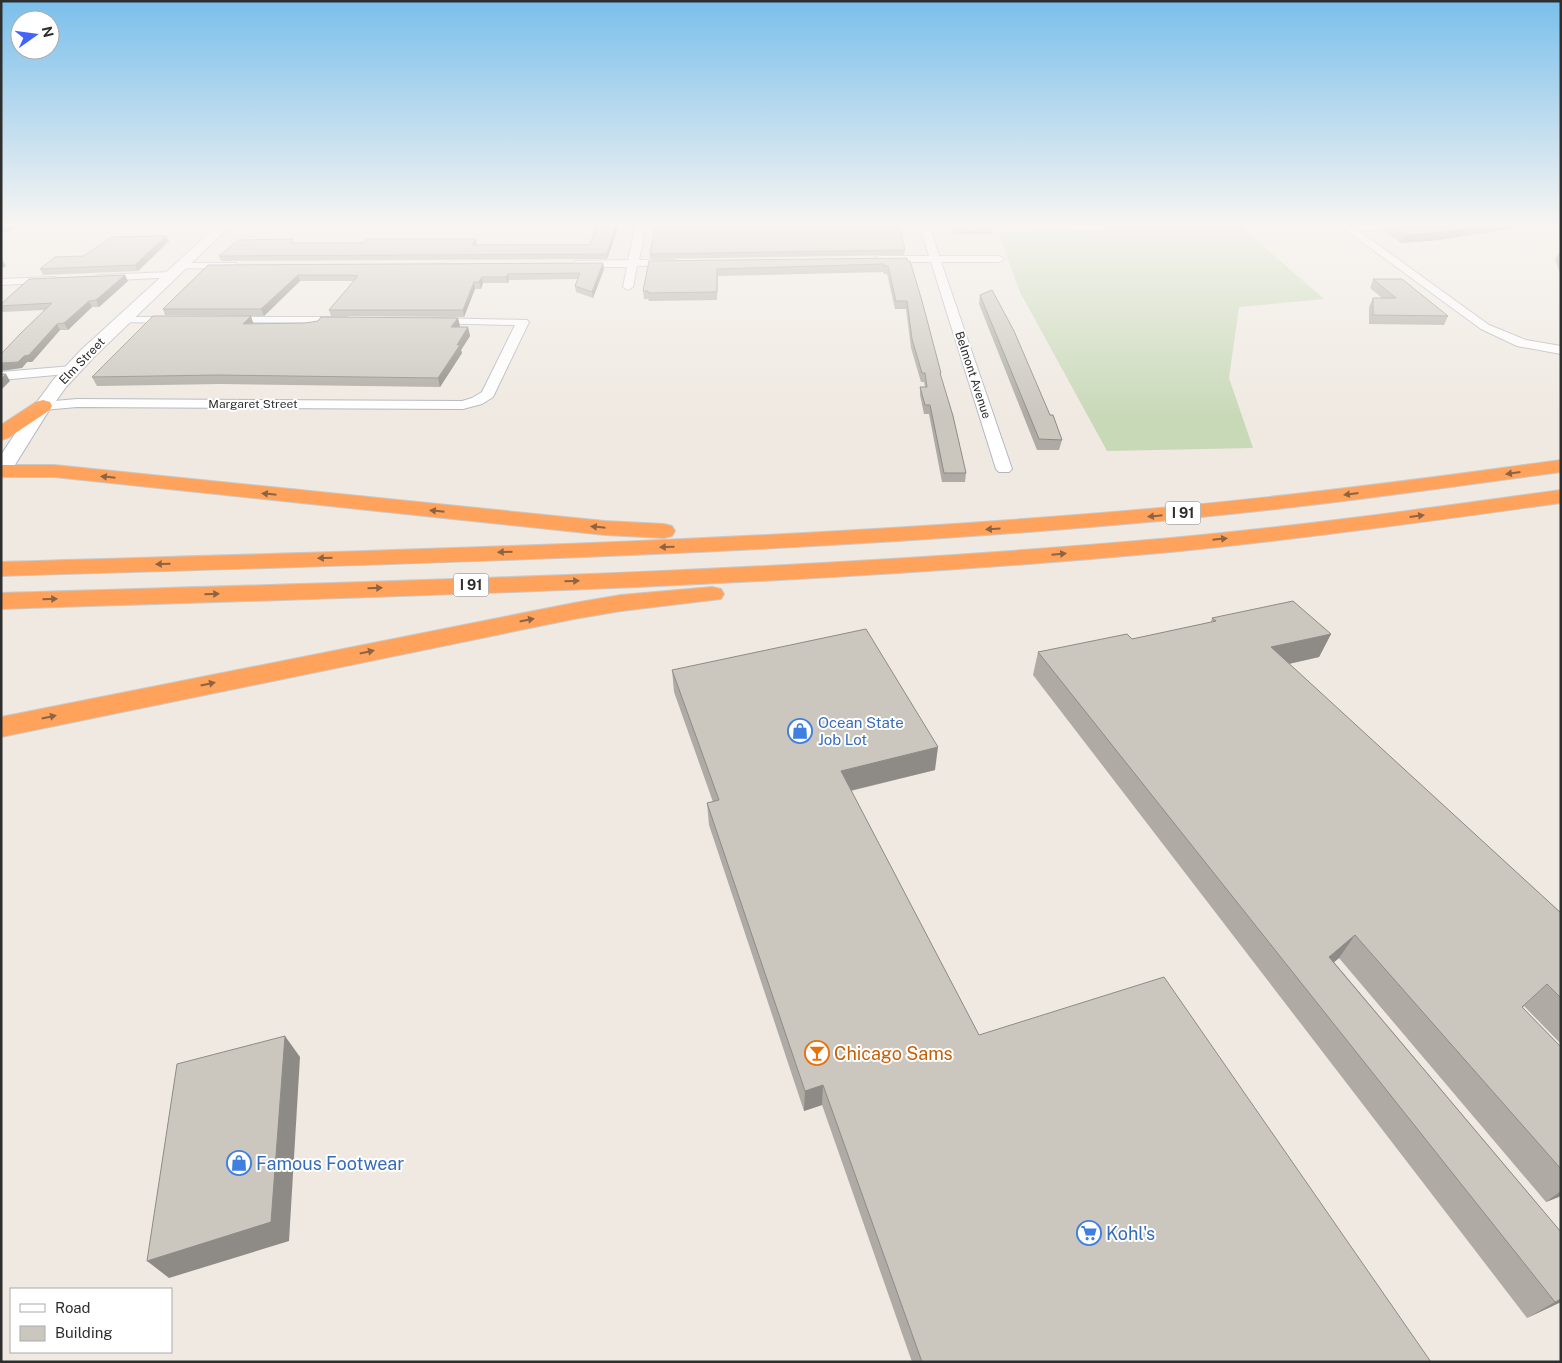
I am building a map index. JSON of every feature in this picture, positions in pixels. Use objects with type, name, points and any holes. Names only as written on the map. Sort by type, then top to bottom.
[{"type":"highway","points":[[1,434],[43,406]]},
{"type":"highway","name":"I 91","points":[[3,569],[804,541],[1005,528],[1140,517],[1366,493],[1561,466]]},
{"type":"highway","points":[[1,471],[63,472],[605,528],[663,531],[753,531],[804,541]]},
{"type":"highway","name":"I 91","points":[[1,601],[682,577],[940,563],[1084,552],[1249,536],[1561,496]]},
{"type":"highway","points":[[1,727],[589,608],[685,596],[864,582],[900,575],[940,563]]},
{"type":"main road","name":"Elm Street","points":[[1,471],[43,406],[72,370],[156,289]]},
{"type":"street","name":"Belmont Avenue","points":[[945,289],[1004,469]]},
{"type":"street","points":[[1432,289],[1485,327],[1504,338],[1537,348],[1561,350]]},
{"type":"street","points":[[123,320],[191,320]]},
{"type":"street","points":[[210,320],[358,320]]},
{"type":"street","name":"Margaret Street","points":[[43,406],[77,403],[463,405],[477,401],[488,394],[523,322],[416,320]]},
{"type":"street","points":[[1,376],[72,370]]},
{"type":"green space","points":[[1019,289],[1312,289],[1324,299],[1239,307],[1229,378],[1253,448],[1107,451]]},
{"type":"building","points":[[18,289],[109,289],[96,300],[89,301],[64,323],[57,324],[29,355],[24,356],[18,362],[1,363],[1,354],[52,303],[1,306]]},
{"type":"building","points":[[184,289],[283,289],[261,309],[163,309]]},
{"type":"building","points":[[347,289],[471,289],[463,310],[329,310]]},
{"type":"building","points":[[582,289],[593,289],[592,292]]},
{"type":"building","points":[[643,289],[717,289],[717,292],[648,293],[648,291],[643,291]]},
{"type":"building","points":[[893,289],[918,289],[953,416],[966,473],[944,473],[930,405],[925,405],[920,387],[927,387],[925,373],[922,373],[912,339],[907,301],[896,301]]},
{"type":"building","points":[[1385,289],[1414,289],[1448,316],[1373,315],[1373,298],[1396,298]]},
{"type":"building","points":[[992,290],[1014,331],[1050,415],[1053,415],[1062,440],[1039,439],[980,295]]},
{"type":"building","points":[[153,316],[251,316],[243,324],[305,323],[318,321],[321,317],[458,318],[451,327],[468,327],[457,345],[460,345],[438,378],[217,375],[92,377]]},
{"type":"building","points":[[1293,601],[1331,634],[1271,647],[1561,913],[1561,998],[1547,984],[1522,1007],[1561,1047],[1561,1169],[1355,935],[1329,957],[1561,1232],[1561,1299],[1555,1302],[1038,652],[1127,634],[1132,639],[1216,621],[1212,618]]},
{"type":"building","points":[[866,629],[938,747],[841,771],[979,1035],[1164,977],[1431,1362],[922,1362],[823,1085],[805,1091],[707,803],[719,800],[672,670]]},
{"type":"building","name":"Famous Footwear","points":[[285,1036],[271,1222],[147,1261],[177,1064]]},
{"type":"place","name":"Ocean State Job Lot","points":[[800,731]]},
{"type":"place","name":"Chicago Sams","points":[[817,1053]]},
{"type":"place","name":"Famous Footwear","points":[[239,1163]]},
{"type":"place","name":"Kohl's","points":[[1089,1233]]}]
